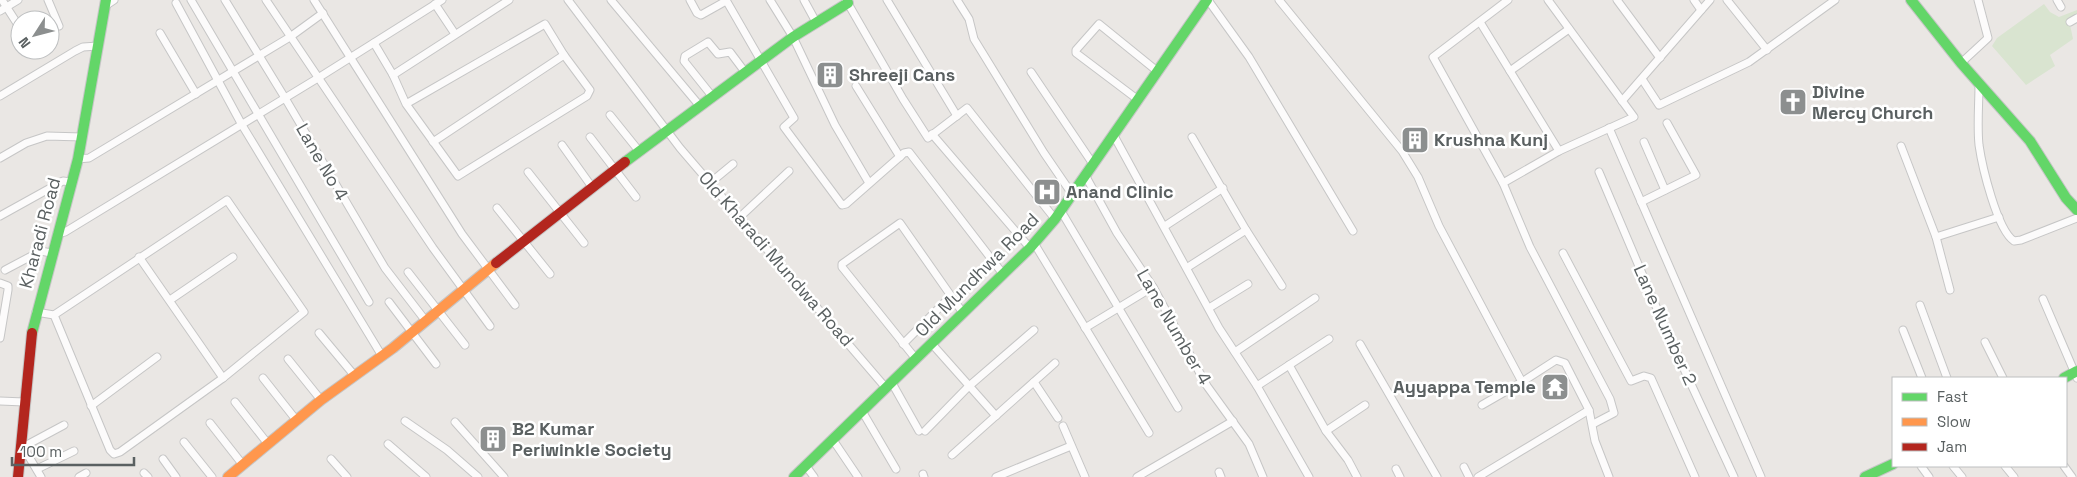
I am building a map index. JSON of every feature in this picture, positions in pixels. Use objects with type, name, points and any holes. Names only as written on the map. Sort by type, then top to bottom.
[{"type":"street","points":[[2,0],[3,9],[18,0]]},
{"type":"street","points":[[191,0],[369,302]]},
{"type":"street","name":"Lane No 4","points":[[225,0],[385,268],[425,320]]},
{"type":"street","points":[[266,0],[433,248],[490,326]]},
{"type":"street","points":[[314,0],[462,234],[515,305]]},
{"type":"street","points":[[57,234],[65,232],[242,125],[442,0]]},
{"type":"street","points":[[393,75],[509,0]]},
{"type":"street","name":"Old Kharadi Mundwa Road","points":[[568,0],[666,130],[710,183],[889,386],[922,431],[968,387]]},
{"type":"street","points":[[611,0],[699,105]]},
{"type":"street","points":[[690,0],[697,13],[701,15],[726,1],[794,118],[784,127],[838,202],[842,205],[846,204],[900,157],[909,152],[914,155],[1003,274]]},
{"type":"street","points":[[770,0],[793,37],[835,125],[869,184]]},
{"type":"street","points":[[804,0],[816,22]]},
{"type":"street","points":[[887,0],[957,116]]},
{"type":"street","points":[[957,0],[969,19],[974,39],[1044,153],[1072,194]]},
{"type":"street","points":[[1207,0],[1249,57],[1354,231]]},
{"type":"street","name":"Old Mundhwa Road","points":[[794,477],[963,314],[1032,245],[1058,215],[1207,0]]},
{"type":"street","points":[[1279,0],[1402,151],[1418,177],[1439,226],[1522,382]]},
{"type":"street","points":[[1508,0],[1433,57],[1503,183],[1530,247],[1610,399],[1614,413],[1593,424]]},
{"type":"street","points":[[1503,183],[1559,151],[1634,117],[1548,0]]},
{"type":"street","points":[[1617,0],[1660,58]]},
{"type":"street","points":[[1694,0],[1702,10]]},
{"type":"street","points":[[1622,101],[1710,0]]},
{"type":"street","points":[[1727,0],[1767,50]]},
{"type":"street","points":[[1642,79],[1659,105],[1749,62],[1835,0]]},
{"type":"street","points":[[1911,0],[1961,63],[2010,116],[2030,141],[2066,198],[2077,210]]},
{"type":"street","points":[[1961,63],[1988,38],[1978,0]]},
{"type":"street","points":[[228,477],[321,400],[354,374],[382,356],[463,289],[638,151],[793,37],[847,1],[902,99],[928,138],[967,108],[1058,215],[1119,308],[1178,408]]},
{"type":"street","name":"Kharadi Road","points":[[18,477],[24,402],[36,312],[78,158],[98,46],[108,2]]},
{"type":"street","points":[[176,3],[242,125],[382,356]]},
{"type":"street","points":[[435,4],[455,34]]},
{"type":"street","points":[[78,158],[89,158],[290,37],[323,13]]},
{"type":"street","points":[[2070,22],[2077,18]]},
{"type":"street","points":[[1480,22],[1559,151]]},
{"type":"street","points":[[374,43],[393,75],[406,104],[458,176],[587,96],[590,90],[564,56],[545,24],[406,104]]},
{"type":"street","points":[[1137,100],[1083,58],[1076,50],[1099,24],[1157,70]]},
{"type":"street","points":[[1510,71],[1569,29]]},
{"type":"street","points":[[160,33],[196,94]]},
{"type":"street","points":[[712,96],[684,61],[685,56],[708,42],[718,54],[730,52],[745,72]]},
{"type":"street","points":[[1,92],[83,47],[98,46]]},
{"type":"street","points":[[433,142],[564,56]]},
{"type":"street","points":[[1031,72],[1093,164]]},
{"type":"street","points":[[1979,84],[1979,145],[1999,217],[2009,238],[2014,241],[2077,218]]},
{"type":"street","points":[[856,86],[900,157]]},
{"type":"street","points":[[610,115],[638,151]]},
{"type":"street","points":[[1641,202],[1696,175],[1667,123]]},
{"type":"street","points":[[1609,128],[1761,477]]},
{"type":"street","points":[[932,134],[1032,245],[1149,433]]},
{"type":"street","points":[[1113,134],[1209,308],[1309,477]]},
{"type":"street","points":[[0,158],[26,143],[47,136],[82,137]]},
{"type":"street","points":[[590,137],[636,196]]},
{"type":"street","points":[[1192,137],[1246,230],[1282,286]]},
{"type":"street","points":[[1644,142],[1666,190]]},
{"type":"street","points":[[562,145],[592,187]]},
{"type":"street","points":[[1900,146],[1936,238],[1950,290]]},
{"type":"street","points":[[710,183],[733,164]]},
{"type":"street","points":[[740,217],[789,171]]},
{"type":"street","points":[[528,172],[584,243]]},
{"type":"street","name":"Lane Number 2","points":[[1599,172],[1666,330],[1734,477]]},
{"type":"street","name":"Lane Number 4","points":[[1085,175],[1117,233],[1153,287],[1207,386],[1249,444],[1263,477]]},
{"type":"street","points":[[0,216],[63,181],[71,182]]},
{"type":"street","points":[[1164,226],[1223,188]]},
{"type":"street","points":[[36,312],[54,315],[227,200],[304,312],[223,378],[120,452],[114,454],[110,450],[90,406],[54,315]]},
{"type":"street","points":[[497,208],[550,274]]},
{"type":"street","points":[[1936,238],[1999,217]]},
{"type":"street","points":[[916,359],[842,267],[845,261],[900,223],[963,314]]},
{"type":"street","points":[[1188,267],[1246,230]]},
{"type":"street","points":[[5,270],[41,251],[51,253]]},
{"type":"street","points":[[1563,253],[1631,381],[1644,376],[1651,378],[1695,477]]},
{"type":"street","points":[[139,257],[223,378]]},
{"type":"street","points":[[170,300],[233,257]]},
{"type":"street","points":[[408,272],[465,345]]},
{"type":"street","points":[[0,283],[8,286],[2,310],[0,338]]},
{"type":"street","points":[[1209,308],[1248,284]]},
{"type":"street","points":[[1085,328],[1153,287]]},
{"type":"street","points":[[903,344],[951,296]]},
{"type":"street","points":[[1235,352],[1315,298]]},
{"type":"street","points":[[2043,299],[2076,374]]},
{"type":"street","points":[[389,302],[436,364]]},
{"type":"street","points":[[1920,305],[1947,377]]},
{"type":"street","points":[[968,387],[1034,330]]},
{"type":"street","points":[[1903,330],[1922,377]]},
{"type":"street","points":[[319,333],[354,374]]},
{"type":"street","points":[[1256,386],[1329,339]]},
{"type":"street","points":[[1985,342],[2002,377]]},
{"type":"street","points":[[932,344],[968,387],[996,416]]},
{"type":"street","points":[[1360,344],[1437,477]]},
{"type":"street","points":[[90,406],[157,357]]},
{"type":"street","points":[[288,359],[321,400]]},
{"type":"street","points":[[1482,405],[1552,362],[1562,361],[1575,379],[1589,410],[1596,441],[1609,477]]},
{"type":"street","points":[[952,455],[1055,364]]},
{"type":"street","points":[[1289,366],[1326,431],[1348,460],[1357,477]]},
{"type":"street","points":[[263,378],[296,421]]},
{"type":"street","points":[[1034,382],[1058,418]]},
{"type":"street","points":[[0,401],[24,402]]},
{"type":"street","points":[[235,402],[268,444]]},
{"type":"street","points":[[1326,431],[1365,405]]},
{"type":"street","points":[[1478,477],[1589,410]]},
{"type":"street","points":[[862,412],[896,469]]},
{"type":"street","points":[[405,421],[447,450],[478,477]]},
{"type":"street","points":[[1137,477],[1232,421]]},
{"type":"street","points":[[456,422],[504,477]]},
{"type":"street","points":[[210,423],[243,464]]},
{"type":"street","points":[[41,477],[21,445],[64,426]]},
{"type":"street","points":[[1063,426],[1085,477]]},
{"type":"street","points":[[833,440],[858,477]]},
{"type":"street","points":[[184,442],[212,477]]},
{"type":"street","points":[[388,444],[426,477]]},
{"type":"street","points":[[996,477],[1071,446]]},
{"type":"street","points":[[37,469],[74,451]]},
{"type":"street","points":[[163,459],[176,477]]},
{"type":"street","points":[[331,459],[347,477]]},
{"type":"street","points":[[1865,477],[1882,474],[1892,465]]},
{"type":"street","points":[[806,466],[814,477]]},
{"type":"street","points":[[1464,467],[1469,477]]},
{"type":"street","points":[[1954,467],[1962,477]]},
{"type":"street","points":[[2006,467],[2014,477]]},
{"type":"street","points":[[1396,469],[1400,477]]},
{"type":"street","points":[[79,477],[86,473]]},
{"type":"green space","points":[[2044,4],[2050,12],[2059,17],[2077,10],[2077,21],[2070,25],[2073,39],[2050,55],[2055,66],[2026,85],[1992,46],[1997,38]]},
{"type":"traffic: fast","points":[[32,333],[78,159],[106,0]]},
{"type":"traffic: fast","points":[[794,477],[1030,248],[1055,219],[1207,0]]},
{"type":"traffic: fast","points":[[1911,0],[1961,63],[2030,141],[2066,198],[2077,210]]},
{"type":"traffic: fast","points":[[625,162],[793,37],[848,3]]},
{"type":"traffic: fast","points":[[2066,377],[2077,371]]},
{"type":"traffic: fast","points":[[1865,477],[1892,464]]},
{"type":"traffic: slow","points":[[228,477],[321,400],[393,348],[496,263]]},
{"type":"traffic: jam","points":[[496,263],[625,162]]},
{"type":"traffic: jam","points":[[18,477],[32,333]]},
{"type":"place","name":"Shreeji Cans","points":[[830,75]]},
{"type":"place","name":"Divine Mercy Church","points":[[1793,102]]},
{"type":"place","name":"Krushna Kunj","points":[[1415,140]]},
{"type":"place","name":"Anand Clinic","points":[[1047,192]]},
{"type":"place","name":"Ayyappa Temple","points":[[1555,387]]},
{"type":"place","name":"B2 Kumar Periwinkle Society","points":[[493,439]]}]
